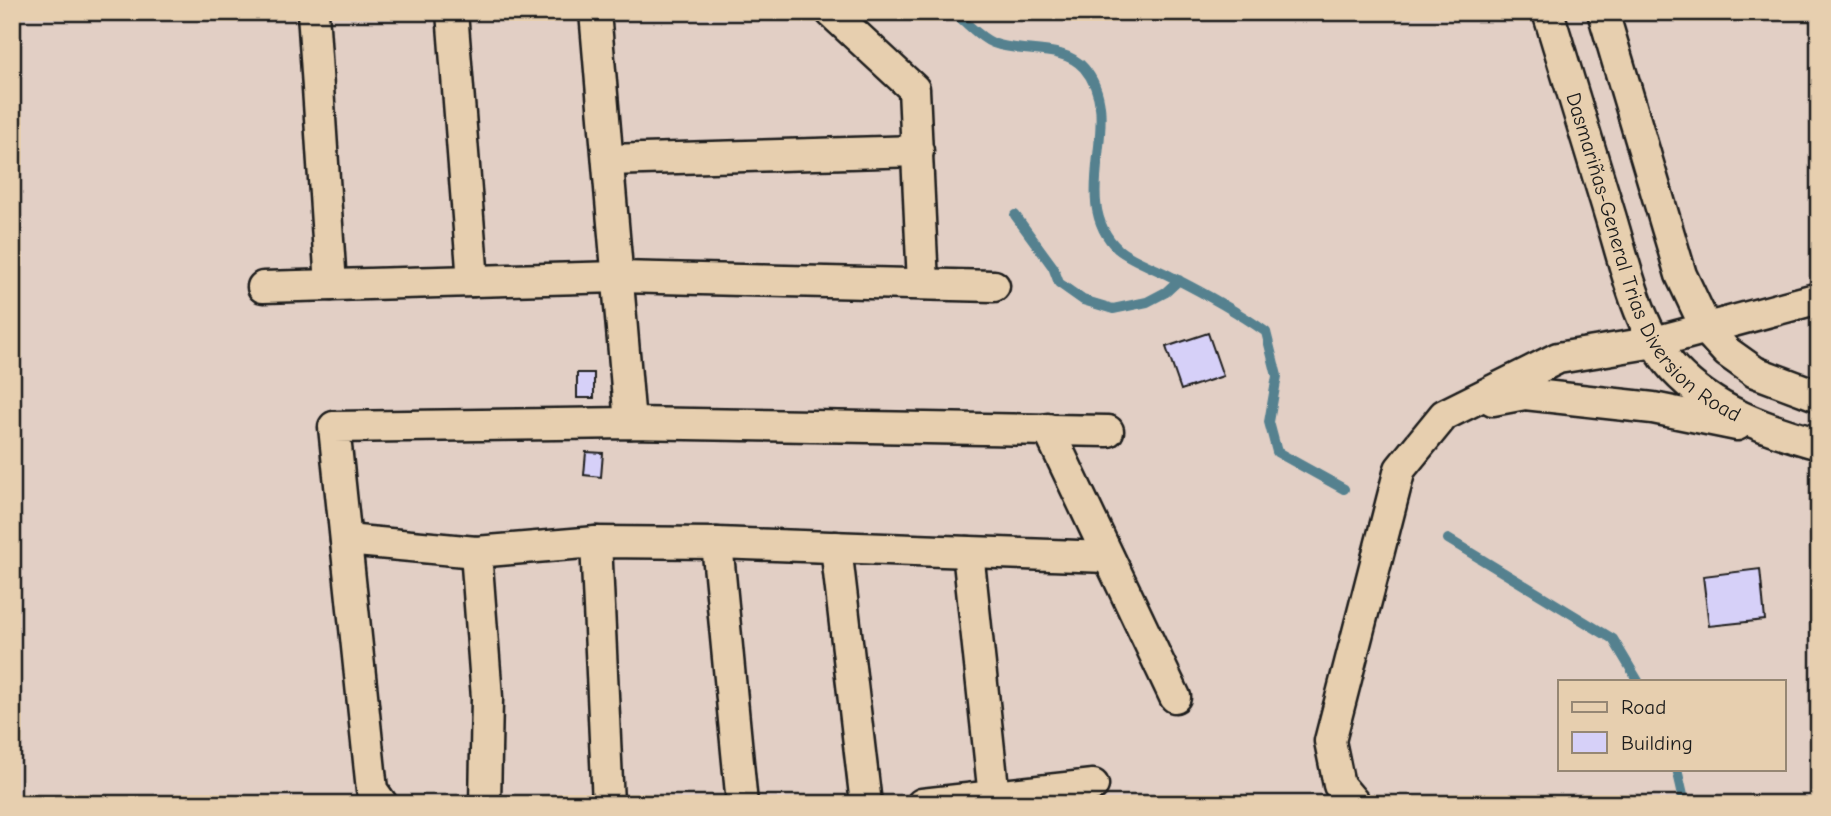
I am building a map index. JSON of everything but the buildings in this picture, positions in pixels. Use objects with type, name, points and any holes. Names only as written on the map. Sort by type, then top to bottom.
[{"type":"street","points":[[313,12],[331,285]]},
{"type":"street","points":[[452,12],[473,281]]},
{"type":"street","points":[[594,12],[631,423]]},
{"type":"street","points":[[831,12],[914,89],[923,284]]},
{"type":"street","name":"Dasmariñas-General Trias Diversion Road","points":[[1548,12],[1635,293],[1655,342],[1674,368],[1719,406],[1785,434],[1819,444]]},
{"type":"street","name":"Dasmariñas-General Trias Diversion Road","points":[[1603,12],[1681,275],[1707,330],[1727,352],[1755,372],[1819,396]]},
{"type":"street","points":[[608,160],[918,151]]},
{"type":"street","points":[[263,287],[619,277],[994,286]]},
{"type":"street","points":[[1355,804],[1339,785],[1330,741],[1400,469],[1444,415],[1558,358],[1655,342],[1819,298]]},
{"type":"street","points":[[1465,405],[1525,394],[1653,408],[1785,434]]},
{"type":"street","points":[[382,804],[372,790],[334,427],[631,423],[1108,431]]},
{"type":"street","points":[[1048,429],[1175,697]]},
{"type":"street","points":[[346,540],[476,552],[596,542],[717,543],[1108,557]]},
{"type":"street","points":[[596,542],[608,804]]},
{"type":"street","points":[[717,543],[742,804]]},
{"type":"street","points":[[836,547],[866,804]]},
{"type":"street","points":[[476,552],[487,698],[485,804]]},
{"type":"street","points":[[968,552],[994,797]]},
{"type":"street","points":[[922,804],[1093,785]]},
{"type":"waterway","points":[[957,12],[976,32],[993,43],[1053,52],[1075,60],[1084,68],[1096,88],[1100,111],[1096,183],[1097,207],[1103,229],[1123,253],[1207,295],[1266,332],[1277,376],[1269,422],[1277,452],[1344,489]]},
{"type":"waterway","points":[[1015,215],[1053,267],[1059,283],[1083,300],[1113,309],[1147,302],[1166,292],[1179,280]]},
{"type":"waterway","points":[[1448,539],[1613,639],[1637,680]]},
{"type":"waterway","points":[[1677,770],[1685,804]]}]
